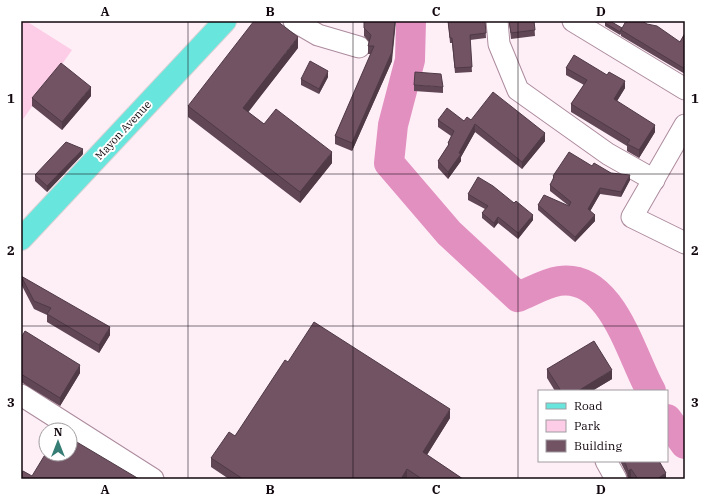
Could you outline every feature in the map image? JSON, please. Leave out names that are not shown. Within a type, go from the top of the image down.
[{"type":"main road","name":"Mayon Avenue","points":[[21,239],[224,21]]},
{"type":"street","points":[[294,21],[318,36],[359,47]]},
{"type":"street","points":[[496,21],[499,44],[518,90],[608,154],[654,180]]},
{"type":"street","points":[[573,21],[685,89]]},
{"type":"street","points":[[685,125],[632,217],[685,242]]},
{"type":"street","points":[[21,395],[153,479]]},
{"type":"street","points":[[607,462],[616,479]]},
{"type":"green space","points":[[21,21],[26,21],[72,50],[21,122]]},
{"type":"building","points":[[254,21],[277,21],[298,37],[243,108],[264,124],[276,109],[332,152],[300,192],[188,106]]},
{"type":"building","points":[[364,21],[395,21],[392,52],[352,143],[335,136],[374,46],[368,46],[371,35],[364,28]]},
{"type":"building","points":[[448,21],[485,21],[486,33],[470,35],[472,67],[455,68],[452,38],[450,38]]},
{"type":"building","points":[[509,21],[534,21],[535,30],[511,33]]},
{"type":"building","points":[[610,21],[622,28],[620,32],[605,23]]},
{"type":"building","points":[[626,21],[642,21],[647,24],[657,26],[680,42],[685,33],[685,69],[621,30]]},
{"type":"building","points":[[574,55],[607,75],[609,72],[625,81],[614,99],[655,125],[639,150],[627,144],[630,140],[571,104],[587,80],[566,68]]},
{"type":"building","points":[[310,61],[328,71],[319,89],[301,79]]},
{"type":"building","points":[[61,63],[91,87],[62,122],[32,98]]},
{"type":"building","points":[[415,72],[441,74],[443,87],[414,85]]},
{"type":"building","points":[[493,92],[545,133],[522,162],[475,124],[459,153],[461,154],[448,172],[438,161],[449,144],[448,143],[454,131],[438,120],[447,108],[464,121],[467,117],[471,120]]},
{"type":"building","points":[[66,142],[83,149],[47,186],[35,175]]},
{"type":"building","points":[[569,152],[592,166],[594,163],[611,173],[630,175],[621,192],[600,188],[588,209],[595,215],[575,237],[538,205],[544,195],[569,206],[571,202],[550,185],[554,177],[553,176]]},
{"type":"building","points":[[478,177],[493,186],[514,203],[516,201],[533,215],[518,233],[498,217],[494,223],[482,213],[488,206],[468,194]]},
{"type":"building","points":[[21,276],[110,327],[99,345],[47,314],[51,308],[34,301]]},
{"type":"building","points":[[314,322],[450,409],[423,452],[463,479],[422,479],[407,469],[401,479],[243,479],[211,458],[229,432],[235,436],[285,360],[288,362]]},
{"type":"building","points":[[25,331],[80,365],[60,398],[21,374],[21,338]]},
{"type":"building","points":[[594,341],[612,370],[580,390],[560,390],[547,369]]},
{"type":"building","points":[[78,443],[139,479],[21,479],[23,471],[32,476],[41,462],[78,462]]},
{"type":"building","points":[[624,462],[660,462],[666,473],[657,479],[638,479],[631,469],[628,471]]},
{"type":"waterway","points":[[411,21],[410,60],[393,125],[389,163],[449,233],[518,297],[559,281],[577,282],[593,290],[606,303],[617,320],[650,390]]},
{"type":"waterway","points":[[668,420],[685,444]]}]
